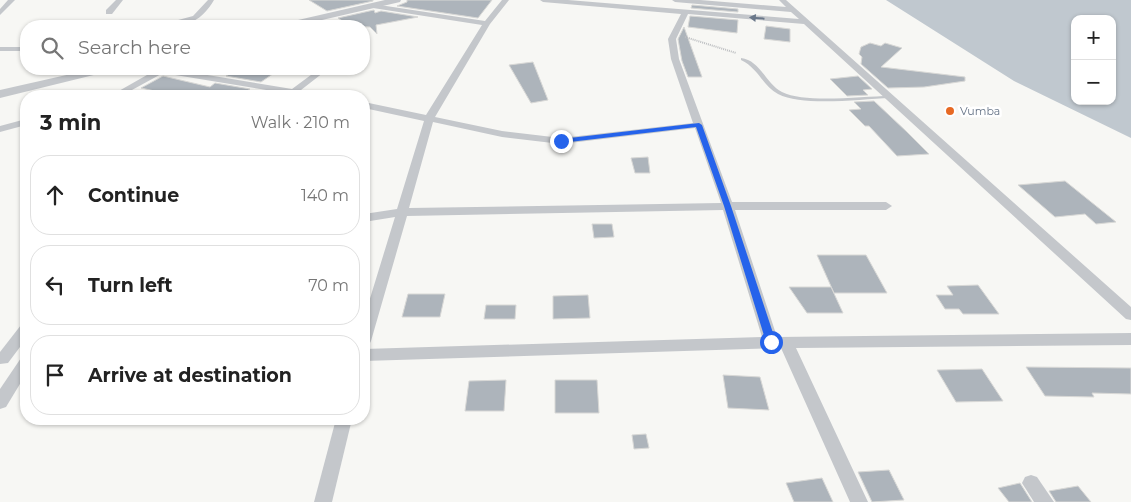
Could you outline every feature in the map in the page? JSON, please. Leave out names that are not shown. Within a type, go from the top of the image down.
[{"type":"street","points":[[0,13],[12,0]]},
{"type":"street","points":[[110,12],[120,0]]},
{"type":"street","points":[[194,20],[211,0]]},
{"type":"street","points":[[311,20],[397,0]]},
{"type":"street","points":[[370,321],[430,117],[487,24],[506,0]]},
{"type":"street","points":[[544,0],[626,4],[685,12],[805,22]]},
{"type":"street","points":[[675,0],[793,10]]},
{"type":"street","points":[[782,0],[1131,314]]},
{"type":"street","points":[[726,4],[727,15]]},
{"type":"street","points":[[373,6],[487,24]]},
{"type":"street","points":[[685,12],[672,39],[675,59],[778,342],[859,502]]},
{"type":"street","points":[[0,49],[20,49]]},
{"type":"street","points":[[0,94],[81,75]]},
{"type":"street","points":[[125,90],[149,75]]},
{"type":"street","points":[[194,75],[281,90]]},
{"type":"street","points":[[296,90],[316,75]]},
{"type":"street","points":[[370,106],[430,117],[502,134],[561,141],[699,125]]},
{"type":"street","points":[[0,129],[20,124]]},
{"type":"street","points":[[370,217],[403,212],[728,206],[886,206]]},
{"type":"street","points":[[1,359],[20,336]]},
{"type":"street","points":[[370,355],[778,342],[1131,339]]},
{"type":"street","points":[[1,359],[20,360]]},
{"type":"street","points":[[0,402],[20,370]]},
{"type":"street","points":[[324,502],[343,425]]},
{"type":"street","points":[[1031,483],[1045,502]]},
{"type":"lane","points":[[742,59],[755,66],[771,87],[780,94],[791,97],[808,99],[890,97]]},
{"type":"path","points":[[674,35],[740,54],[742,59]]},
{"type":"shaded area","points":[[886,0],[1131,0],[1131,138],[1014,81]]},
{"type":"building","points":[[309,0],[373,0],[373,1],[327,11]]},
{"type":"building","points":[[407,0],[492,0],[478,18],[397,6],[407,2]]},
{"type":"building","points":[[692,5],[738,9],[738,12],[691,8]]},
{"type":"building","points":[[374,10],[375,13],[381,11],[418,17],[376,25],[377,34],[370,27],[370,20],[341,20],[338,18]]},
{"type":"building","points":[[690,16],[738,20],[737,33],[688,27]]},
{"type":"building","points":[[766,26],[790,29],[790,42],[764,39]]},
{"type":"building","points":[[684,27],[702,77],[688,77],[682,61],[678,39]]},
{"type":"building","points":[[870,43],[881,46],[885,43],[902,48],[881,67],[965,77],[965,81],[924,87],[888,88],[861,64],[862,57],[859,54],[861,47]]},
{"type":"building","points":[[533,62],[548,100],[531,103],[509,65]]},
{"type":"building","points":[[228,75],[271,75],[261,82],[226,76]]},
{"type":"building","points":[[163,76],[210,87],[215,83],[250,89],[150,90],[141,88]]},
{"type":"building","points":[[858,76],[872,89],[863,90],[868,95],[847,96],[830,79]]},
{"type":"building","points":[[874,101],[929,154],[897,156],[869,126],[865,126],[849,110],[861,109],[854,102]]},
{"type":"building","points":[[648,157],[650,173],[635,173],[631,158]]},
{"type":"building","points":[[1065,181],[1116,222],[1096,224],[1085,214],[1055,217],[1018,185]]},
{"type":"building","points":[[592,224],[612,224],[614,237],[594,238]]},
{"type":"building","points":[[817,255],[866,255],[887,293],[834,293]]},
{"type":"building","points":[[978,285],[999,314],[963,314],[959,309],[945,309],[936,295],[953,295],[947,286]]},
{"type":"building","points":[[789,287],[831,287],[843,313],[807,313]]},
{"type":"building","points":[[408,294],[445,294],[440,317],[402,317]]},
{"type":"building","points":[[588,295],[590,318],[553,319],[553,296]]},
{"type":"building","points":[[486,305],[516,305],[515,319],[484,319]]},
{"type":"building","points":[[1026,367],[1131,368],[1131,394],[1092,393],[1094,397],[1045,396]]},
{"type":"building","points":[[982,369],[1003,401],[956,402],[937,370]]},
{"type":"building","points":[[723,375],[760,377],[769,410],[728,408]]},
{"type":"building","points":[[506,380],[504,411],[465,411],[469,381]]},
{"type":"building","points":[[555,380],[597,380],[599,413],[555,413]]},
{"type":"building","points":[[646,434],[649,448],[634,449],[632,435]]},
{"type":"building","points":[[889,470],[904,500],[872,502],[858,472]]},
{"type":"building","points":[[822,478],[833,502],[794,502],[786,483]]},
{"type":"building","points":[[1020,483],[1032,502],[1009,502],[998,488]]},
{"type":"building","points":[[1078,486],[1091,502],[1056,502],[1049,491]]},
{"type":"place","name":"Vumba","points":[[950,111]]},
{"type":"route","points":[[561,141],[699,125],[728,206],[771,342]]}]
